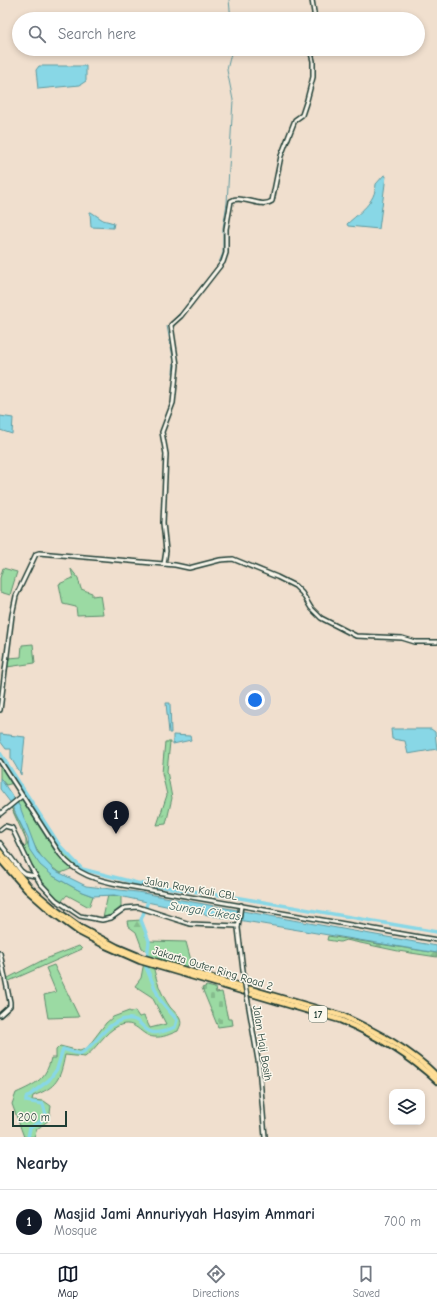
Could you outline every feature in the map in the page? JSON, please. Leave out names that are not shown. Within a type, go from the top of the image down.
[{"type":"highway","name":"Jakarta Outer Ring Road 2","points":[[0,852],[30,888],[56,910],[81,928],[141,959]]},
{"type":"highway","name":"Jakarta Outer Ring Road 2","points":[[0,859],[27,890],[79,932],[100,944],[141,959],[343,1016],[372,1029],[402,1047],[437,1076]]},
{"type":"highway","name":"Jakarta Outer Ring Road 2","points":[[186,972],[340,1020],[369,1032],[401,1053],[437,1081]]},
{"type":"street","points":[[312,0],[314,12]]},
{"type":"street","points":[[164,564],[166,547],[163,523],[166,454],[162,432],[173,403],[177,364],[171,326],[181,316],[223,262],[226,253],[226,229],[231,201],[237,199],[267,203],[272,201],[281,156],[295,120],[302,115],[307,100],[313,77],[312,56]]},
{"type":"street","points":[[0,710],[12,615],[16,596],[36,554],[176,565],[189,568],[210,562],[233,559],[295,586],[302,593],[311,608],[321,618],[356,636],[402,638],[415,642],[437,642]]},
{"type":"street","name":"Jalan Raya Kali CBL","points":[[0,761],[64,860],[84,875],[122,885],[241,907],[437,940]]},
{"type":"street","points":[[0,814],[10,804],[22,796]]},
{"type":"street","points":[[0,830],[5,826],[12,828],[35,876],[56,900],[83,917],[102,920],[111,918],[125,908],[138,908],[149,910],[190,924],[238,926]]},
{"type":"street","points":[[0,843],[25,874],[35,876]]},
{"type":"street","points":[[25,874],[30,871],[30,866]]},
{"type":"street","name":"Jalan Haji Bosih","points":[[241,907],[238,926],[244,979],[259,1066],[265,1137]]},
{"type":"street","points":[[0,953],[10,1006],[0,1015]]},
{"type":"green space","points":[[3,568],[17,572],[10,595],[0,592],[0,578]]},
{"type":"green space","points":[[71,569],[78,578],[81,589],[92,593],[92,596],[100,595],[103,614],[77,615],[76,607],[63,604],[59,584],[73,578]]},
{"type":"green space","points":[[33,644],[35,663],[7,667],[9,658],[21,657],[22,645]]},
{"type":"green space","points":[[165,742],[170,742],[167,771],[172,798],[166,824],[157,825],[167,795],[162,773]]},
{"type":"green space","points":[[0,761],[14,783],[6,785],[0,778]]},
{"type":"green space","points":[[26,795],[58,843],[78,866],[61,873],[44,860],[28,832],[17,801]]},
{"type":"green space","points":[[10,805],[22,827],[29,849],[53,876],[82,892],[93,896],[89,907],[67,895],[60,903],[35,876],[23,848],[26,846],[26,840]]},
{"type":"green space","points":[[108,895],[121,896],[121,907],[111,915],[103,918]]},
{"type":"green space","points":[[141,920],[149,941],[147,951],[142,948],[136,932],[128,926],[127,921]]},
{"type":"green space","points":[[328,936],[437,953],[437,957],[398,951],[346,940],[340,942],[327,940]]},
{"type":"green space","points":[[149,941],[186,942],[192,964],[183,969],[147,958]]},
{"type":"green space","points":[[79,946],[82,949],[7,982],[6,979],[43,960]]},
{"type":"green space","points":[[144,962],[153,965],[161,992],[170,1007],[180,1019],[181,1024],[178,1031],[163,1036],[154,1037],[145,1034],[134,1026],[124,1024],[113,1029],[85,1057],[65,1055],[59,1077],[56,1082],[41,1093],[33,1096],[32,1100],[44,1101],[51,1106],[49,1120],[37,1129],[34,1137],[24,1137],[12,1104],[16,1093],[35,1084],[43,1076],[51,1058],[56,1058],[56,1050],[60,1046],[80,1051],[87,1048],[106,1023],[113,1017],[129,1011],[135,1011],[139,1017],[144,1016],[150,1028],[166,1024],[152,997],[135,986],[141,978]]},
{"type":"green space","points":[[54,965],[79,1017],[48,1018],[44,995],[56,992],[46,968]]},
{"type":"green space","points":[[207,986],[215,988],[216,993],[222,992],[228,1019],[232,1019],[233,1025],[218,1027],[202,988]]},
{"type":"water","points":[[39,66],[86,66],[86,81],[80,85],[38,89],[36,70]]},
{"type":"water","points":[[384,175],[386,176],[379,229],[348,226],[347,224],[370,202],[375,191],[376,184]]},
{"type":"water","points":[[90,212],[103,220],[114,223],[113,228],[91,227]]},
{"type":"water","points":[[0,416],[13,418],[12,434],[0,430]]},
{"type":"water","points":[[166,703],[170,703],[171,733],[169,733]]},
{"type":"water","points":[[391,729],[431,729],[435,732],[437,749],[408,754],[405,741],[392,739]]},
{"type":"water","points":[[0,734],[25,737],[21,775],[11,758],[11,749],[6,749],[0,741]]},
{"type":"water","points":[[173,735],[190,736],[191,740],[173,744]]},
{"type":"water","name":"Sungai Cikeas","points":[[0,778],[20,807],[37,852],[54,870],[86,886],[137,892],[437,946],[437,953],[208,915],[114,895],[93,896],[82,892],[53,876],[40,865],[29,849],[28,839],[10,802],[0,789]]},
{"type":"waterway","points":[[229,0],[230,12]]},
{"type":"waterway","points":[[173,373],[174,362],[167,326],[181,312],[218,265],[223,253],[223,228],[227,203],[233,100],[227,70],[230,56]]},
{"type":"waterway","points":[[0,753],[60,846],[82,869],[137,883],[240,898],[437,932]]},
{"type":"waterway","points":[[147,958],[149,941],[141,920],[148,901]]},
{"type":"waterway","points":[[28,1137],[30,1128],[41,1121],[46,1115],[43,1104],[26,1101],[26,1098],[49,1080],[57,1069],[63,1049],[80,1054],[91,1046],[106,1029],[119,1021],[126,1019],[138,1021],[149,1031],[155,1032],[175,1027],[177,1020],[160,1000],[146,967]]},
{"type":"place","name":"Masjid Jami Annuriyyah Hasyim Ammari","points":[[116,834]]}]
